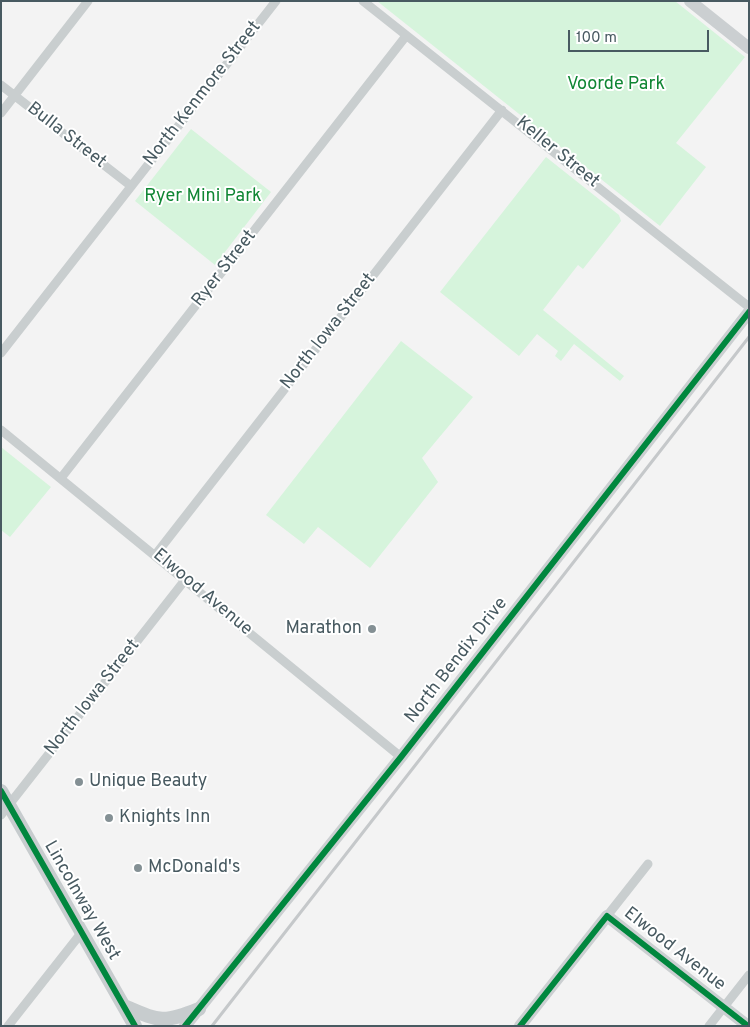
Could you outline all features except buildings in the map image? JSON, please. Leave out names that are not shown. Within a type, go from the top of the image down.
[{"type":"main road","name":"Lincolnway West","points":[[1,791],[5,810],[82,932],[135,1026]]},
{"type":"main road","points":[[124,1006],[161,1020],[172,1020],[199,1009]]},
{"type":"street","points":[[1,113],[88,1]]},
{"type":"street","name":"North Kenmore Street","points":[[1,352],[276,1]]},
{"type":"street","name":"Keller Street","points":[[363,1],[749,307]]},
{"type":"street","points":[[690,1],[749,48]]},
{"type":"street","name":"Ryer Street","points":[[61,478],[406,36]]},
{"type":"street","name":"Bulla Street","points":[[1,85],[131,186]]},
{"type":"street","name":"North Iowa Street","points":[[156,554],[502,110]]},
{"type":"street","name":"North Bendix Drive","points":[[185,1026],[401,757],[749,312]]},
{"type":"street","name":"Elwood Avenue","points":[[1,430],[156,554],[185,580],[401,757]]},
{"type":"street","name":"North Iowa Street","points":[[5,810],[185,580]]},
{"type":"street","points":[[520,1026],[648,864]]},
{"type":"street","name":"Elwood Avenue","points":[[607,916],[748,1026]]},
{"type":"street","points":[[8,1026],[82,932]]},
{"type":"street","points":[[709,1026],[749,976]]},
{"type":"green space","name":"Voorde Park","points":[[377,1],[675,1],[745,57],[676,143],[706,167],[660,226]]},
{"type":"green space","name":"Ryer Mini Park","points":[[191,129],[271,192],[215,265],[135,201]]},
{"type":"green space","points":[[546,157],[619,215],[621,221],[583,269],[578,265],[543,310],[624,376],[620,381],[574,344],[561,361],[555,356],[558,351],[537,334],[519,356],[440,292]]},
{"type":"green space","points":[[401,341],[473,397],[422,458],[438,482],[370,568],[318,527],[304,544],[266,515]]},
{"type":"green space","points":[[1,447],[51,487],[10,537],[1,530]]},
{"type":"railway","points":[[212,1026],[749,337]]},
{"type":"cycle path","points":[[185,1026],[401,757],[749,312]]},
{"type":"cycle path","points":[[1,791],[135,1026]]},
{"type":"cycle path","points":[[520,1026],[607,916],[748,1026]]},
{"type":"place","name":"Marathon","points":[[372,629]]},
{"type":"place","name":"Unique Beauty","points":[[79,782]]},
{"type":"place","name":"Knights Inn","points":[[109,818]]},
{"type":"place","name":"McDonald's","points":[[138,868]]}]
